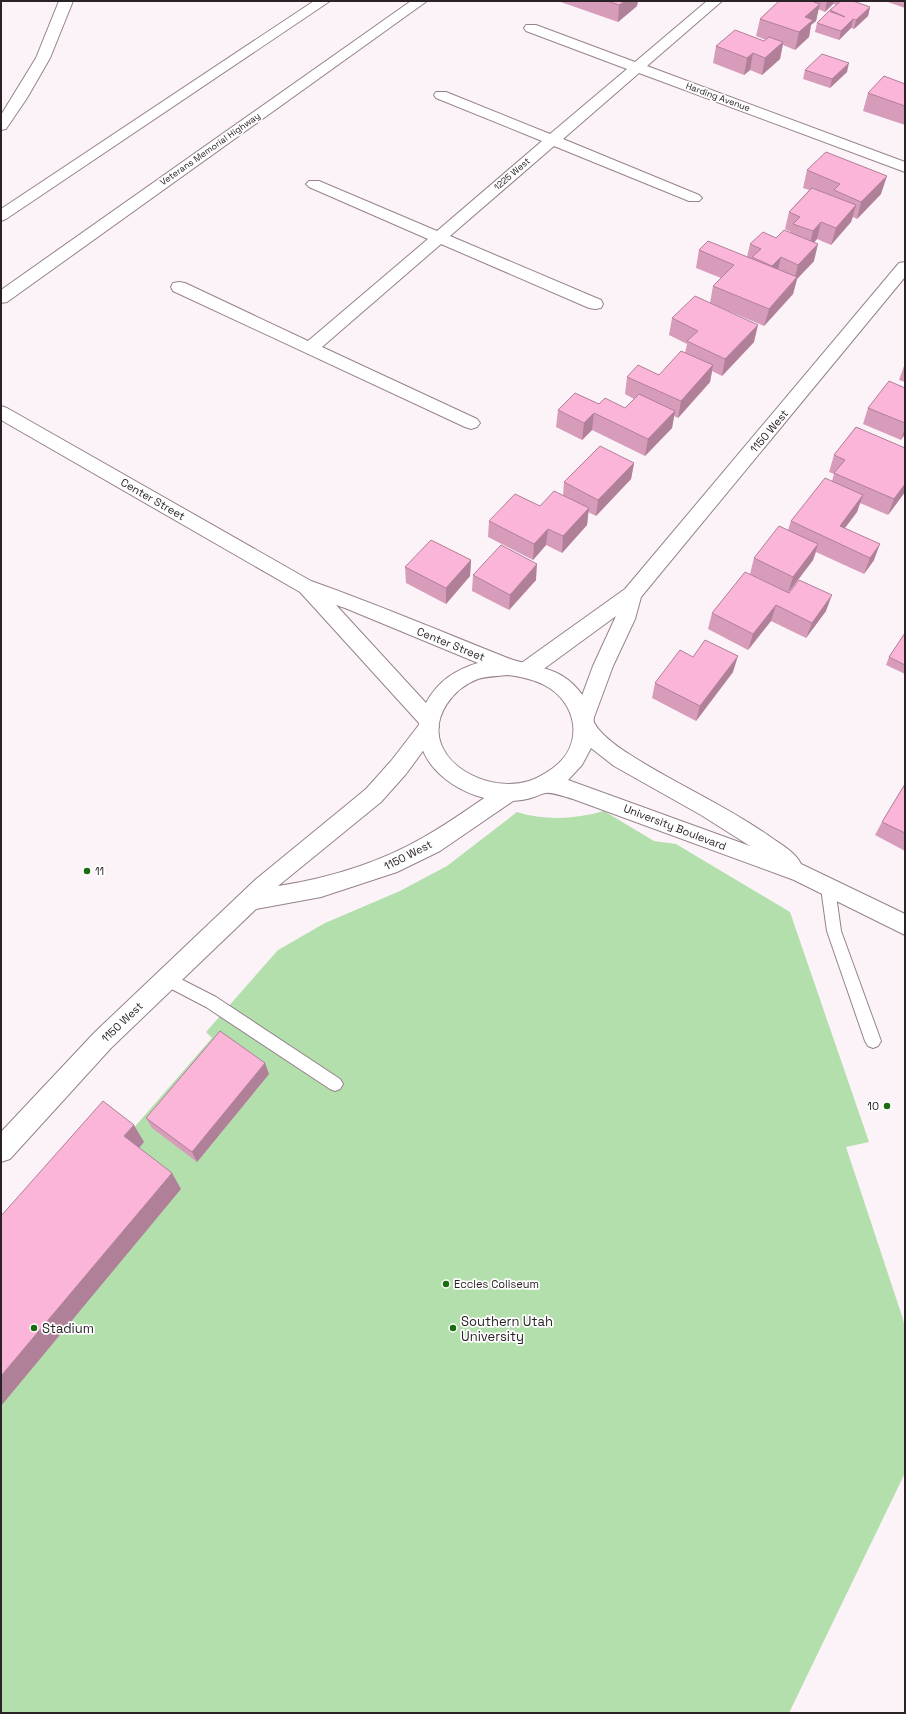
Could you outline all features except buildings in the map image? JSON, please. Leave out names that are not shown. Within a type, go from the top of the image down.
[{"type":"main road","points":[[1,126],[20,98],[43,58],[66,1]]},
{"type":"main road","points":[[1,216],[323,1]]},
{"type":"main road","name":"Veterans Memorial Highway","points":[[1,298],[420,1]]},
{"type":"main road","name":"1225 West","points":[[310,348],[714,1]]},
{"type":"main road","name":"Harding Avenue","points":[[531,28],[905,167]]},
{"type":"main road","points":[[441,95],[694,198]]},
{"type":"main road","points":[[314,184],[595,304]]},
{"type":"main road","name":"1150 West","points":[[518,668],[632,594],[905,267]]},
{"type":"main road","points":[[180,287],[471,423]]},
{"type":"main road","name":"Center Street","points":[[1,412],[304,586],[352,603],[518,668]]},
{"type":"main road","name":"Center Street","points":[[304,586],[336,617],[429,723]]},
{"type":"main road","name":"1150 West","points":[[584,724],[603,666],[625,619],[632,594]]},
{"type":"main road","points":[[490,668],[518,668],[547,677],[564,688],[576,703],[584,724],[583,745],[576,761],[564,774],[547,784],[528,790],[508,793],[489,790],[470,784],[455,776],[442,763],[434,750],[430,740],[429,723],[434,705],[444,692],[456,681],[472,673],[490,668]]},
{"type":"main road","name":"1150 West","points":[[1,1150],[103,1040],[282,868],[335,827],[387,782],[403,765],[429,723]]},
{"type":"main road","name":"University Boulevard","points":[[584,724],[604,747],[620,760],[739,826],[772,848],[801,873]]},
{"type":"main road","name":"University Boulevard","points":[[547,784],[573,790],[602,800],[745,854],[801,873],[828,888],[905,925]]},
{"type":"main road","name":"1150 West","points":[[250,900],[306,892],[355,878],[382,868],[431,844],[508,793]]},
{"type":"lane","points":[[828,888],[834,931],[873,1041]]},
{"type":"lane","points":[[167,979],[211,1002],[335,1084]]},
{"type":"green space","name":"Eccles Coliseum","points":[[604,811],[654,841],[676,844],[790,912],[869,1142],[846,1147],[903,1319],[905,1330],[905,1473],[789,1713],[1,1713],[1,1249],[131,1131],[212,1038],[206,1032],[278,950],[325,923],[400,891],[447,866],[517,812],[539,817],[561,818],[583,816]]},
{"type":"place","name":"11","points":[[87,871]]},
{"type":"place","name":"10","points":[[887,1106]]},
{"type":"place","name":"Eccles Coliseum","points":[[446,1284]]},
{"type":"place","name":"Stadium","points":[[34,1328]]},
{"type":"place","name":"Southern Utah University","points":[[453,1328]]}]
